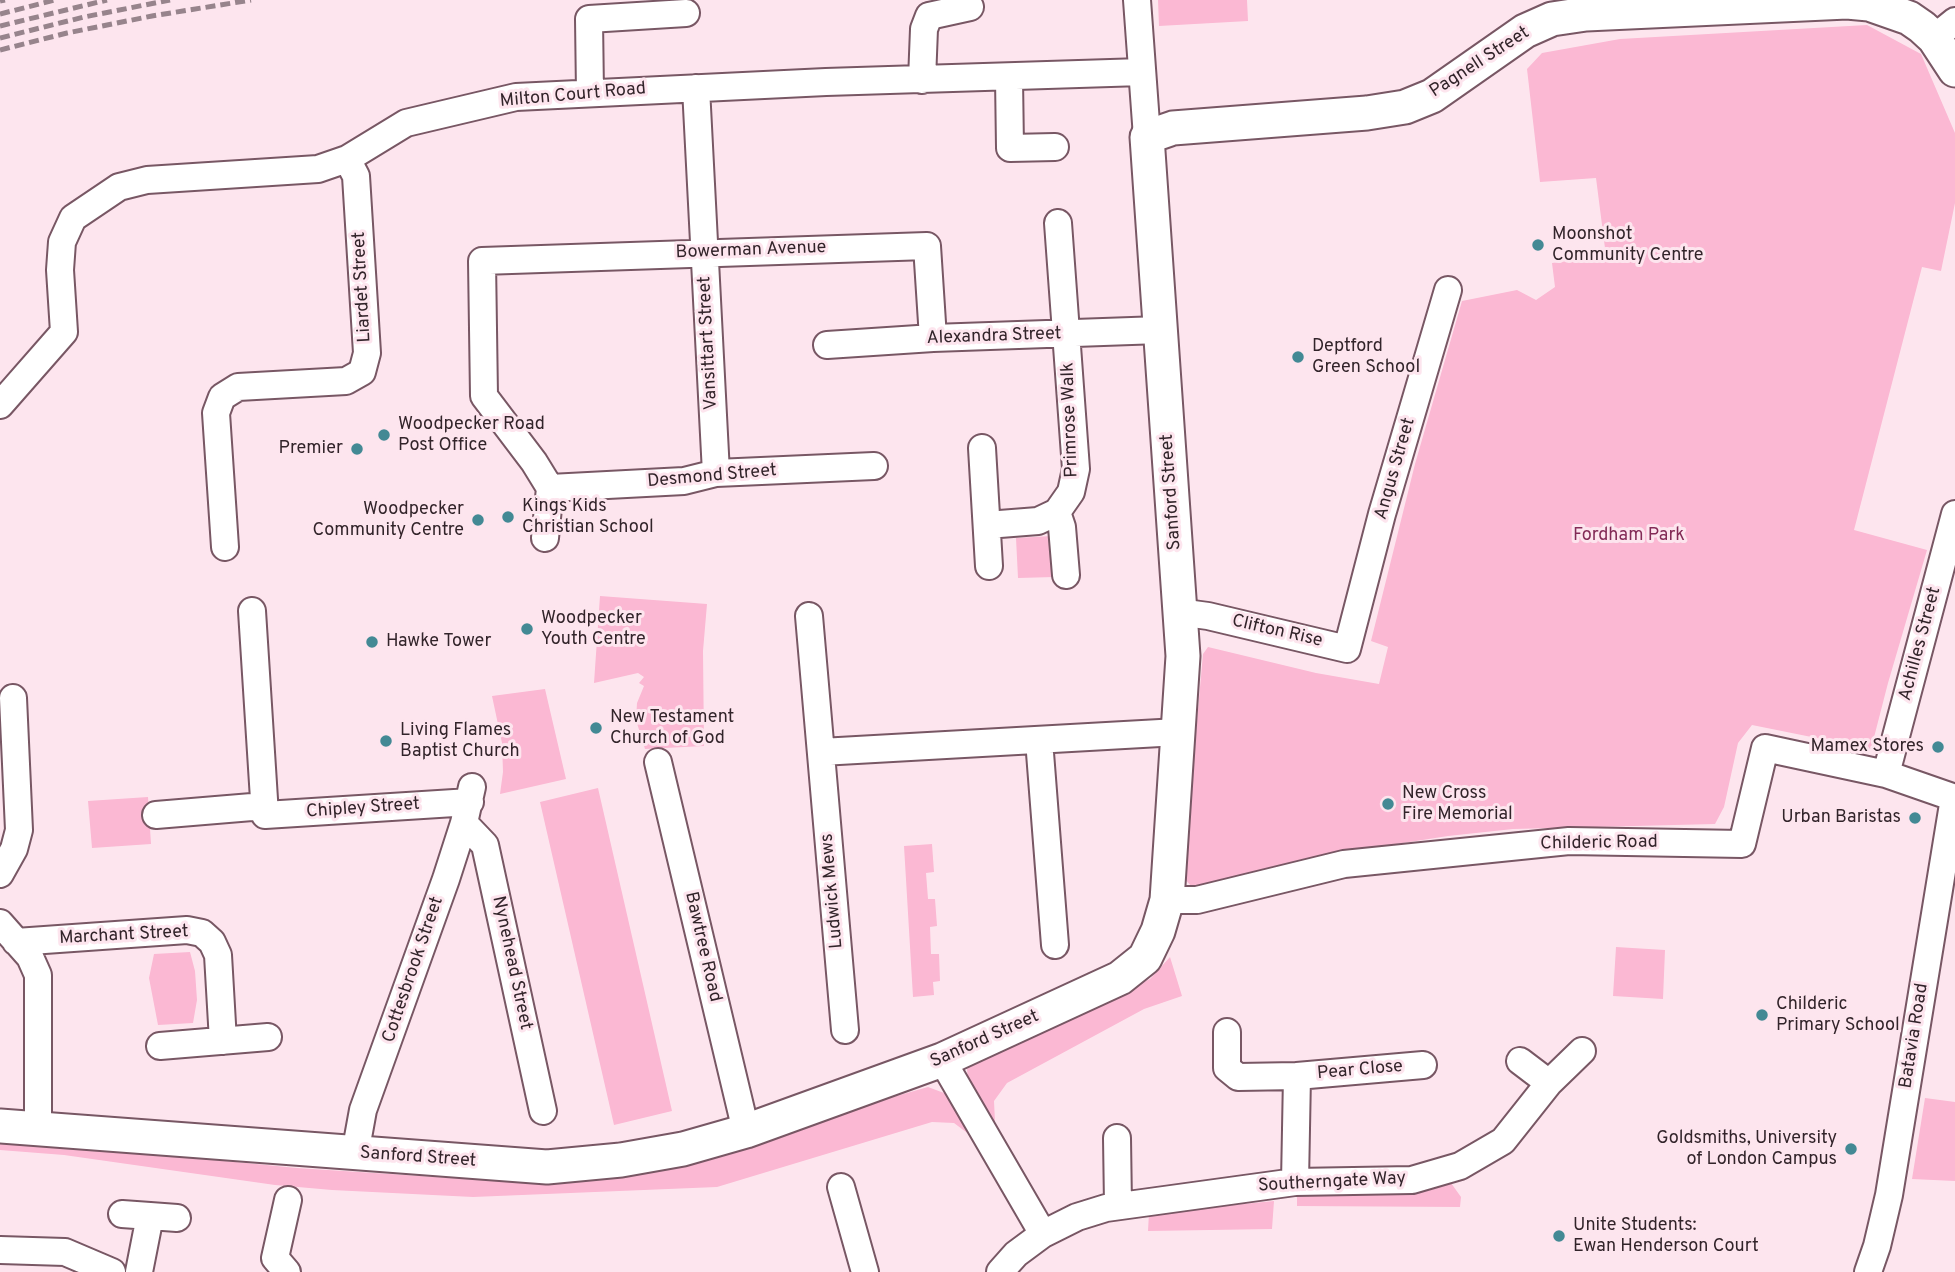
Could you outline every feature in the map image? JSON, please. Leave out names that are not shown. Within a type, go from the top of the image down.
[{"type":"main road","name":"Pagnell Street","points":[[1147,137],[1173,128],[1345,115],[1405,107],[1432,96],[1525,31],[1552,19],[1586,14],[1847,2],[1884,8],[1945,29],[1955,70]]},
{"type":"main road","name":"Sanford Street","points":[[0,1126],[547,1167],[621,1160],[683,1149],[746,1131],[942,1060],[1120,978],[1145,958],[1167,900],[1183,656],[1194,616],[1160,330],[1147,137]]},
{"type":"street","points":[[1137,0],[1147,137]]},
{"type":"street","points":[[922,80],[924,29],[929,16],[970,8]]},
{"type":"street","points":[[590,93],[589,19],[686,13]]},
{"type":"street","name":"Milton Court Road","points":[[0,405],[64,332],[62,242],[73,219],[119,187],[147,180],[318,169],[347,159],[406,123],[516,97],[1142,72]]},
{"type":"street","points":[[1009,78],[1010,148],[1055,147]]},
{"type":"street","name":"Vansittart Street","points":[[696,88],[716,473]]},
{"type":"street","name":"Liardet Street","points":[[225,547],[216,413],[222,397],[238,387],[346,381],[362,372],[367,354],[356,176],[347,159]]},
{"type":"street","name":"Primrose Walk","points":[[1057,512],[1072,492],[1076,469],[1058,223]]},
{"type":"street","name":"Bowerman Avenue","points":[[550,488],[534,462],[484,396],[482,261],[927,246],[933,338]]},
{"type":"street","name":"Angus Street","points":[[1347,649],[1382,514],[1448,290]]},
{"type":"street","name":"Alexandra Street","points":[[827,345],[933,338],[1160,330]]},
{"type":"street","points":[[982,448],[989,566]]},
{"type":"street","name":"Desmond Street","points":[[550,488],[684,481],[716,473],[874,466]]},
{"type":"street","points":[[545,538],[550,488]]},
{"type":"street","points":[[987,525],[1038,521],[1057,512],[1062,527],[1066,576]]},
{"type":"street","name":"Achilles Street","points":[[1886,774],[1955,514]]},
{"type":"street","points":[[252,611],[264,806]]},
{"type":"street","name":"Ludwick Mews","points":[[809,616],[845,1030]]},
{"type":"street","name":"Clifton Rise","points":[[1194,616],[1347,649]]},
{"type":"street","points":[[0,874],[14,849],[19,830],[13,698]]},
{"type":"street","points":[[821,752],[1178,732]]},
{"type":"street","points":[[1039,740],[1055,945]]},
{"type":"street","name":"Childeric Road","points":[[1167,900],[1197,900],[1344,864],[1569,841],[1742,844],[1765,748],[1886,774],[1954,798]]},
{"type":"street","name":"Bawtree Road","points":[[658,762],[746,1131]]},
{"type":"street","name":"Batavia Road","points":[[1868,1272],[1889,1195],[1954,798]]},
{"type":"street","name":"Chipley Street","points":[[156,815],[264,806],[265,815],[469,804]]},
{"type":"street","name":"Nynehead Street","points":[[469,804],[485,845],[543,1111]]},
{"type":"street","name":"Cottesbrook Street","points":[[355,1154],[363,1110],[469,804]]},
{"type":"street","name":"Marchant Street","points":[[8,932],[187,930],[202,933],[212,942],[218,955],[223,1041]]},
{"type":"street","points":[[8,932],[30,957],[38,975],[37,1130]]},
{"type":"street","name":"Pear Close","points":[[1227,1032],[1227,1068],[1238,1077],[1297,1076],[1423,1065]]},
{"type":"street","points":[[160,1046],[268,1037]]},
{"type":"street","name":"Southerngate Way","points":[[1000,1272],[1016,1254],[1044,1234],[1077,1217],[1118,1205],[1295,1182],[1412,1180],[1460,1166],[1503,1140],[1549,1083],[1582,1051]]},
{"type":"street","points":[[942,1060],[1044,1234]]},
{"type":"street","points":[[1520,1061],[1549,1083]]},
{"type":"street","name":"Pear Close","points":[[1295,1182],[1297,1076]]},
{"type":"street","points":[[1117,1138],[1118,1205]]},
{"type":"street","points":[[841,1188],[865,1272]]},
{"type":"street","points":[[287,1272],[275,1258],[288,1200]]},
{"type":"street","points":[[122,1214],[177,1218]]},
{"type":"street","points":[[139,1272],[150,1216]]},
{"type":"street","points":[[5,1257],[65,1252],[112,1272]]},
{"type":"green space","points":[[1158,0],[1247,0],[1248,21],[1159,26]]},
{"type":"green space","name":"Fordham Park","points":[[1867,25],[1921,54],[1955,133],[1955,203],[1941,271],[1922,267],[1854,530],[1927,550],[1871,749],[1752,725],[1738,743],[1724,807],[1715,824],[1513,829],[1448,836],[1307,858],[1192,887],[1183,877],[1203,654],[1208,647],[1316,673],[1379,684],[1388,647],[1371,641],[1415,464],[1462,301],[1517,290],[1536,300],[1555,287],[1552,263],[1606,256],[1596,178],[1540,182],[1527,69],[1542,53],[1620,39]]},
{"type":"green space","points":[[1052,536],[1054,577],[1018,578],[1016,538]]},
{"type":"green space","points":[[600,596],[707,604],[703,651],[704,746],[645,749],[636,720],[637,703],[644,686],[639,683],[644,677],[638,673],[594,683]]},
{"type":"green space","points":[[545,689],[566,779],[500,794],[503,772],[502,743],[492,696]]},
{"type":"green space","points":[[598,788],[672,1111],[614,1125],[540,802]]},
{"type":"green space","points":[[148,797],[151,844],[92,848],[88,801]]},
{"type":"green space","points":[[932,844],[934,872],[926,873],[928,899],[935,899],[937,926],[930,927],[931,954],[939,954],[940,981],[933,982],[934,995],[913,997],[904,846]]},
{"type":"green space","points":[[1616,947],[1665,950],[1663,999],[1613,996]]},
{"type":"green space","points":[[190,952],[195,971],[197,1000],[193,1023],[158,1025],[149,978],[154,954]]},
{"type":"green space","points":[[1170,957],[1182,996],[1144,1009],[1007,1083],[994,1101],[995,1122],[968,1080],[967,1069],[974,1059],[1150,979]]},
{"type":"green space","points":[[928,1087],[952,1096],[970,1135],[954,1123],[932,1122],[717,1187],[473,1197],[332,1190],[275,1185],[64,1155],[0,1150],[0,1139],[297,1168],[498,1181],[613,1177]]},
{"type":"green space","points":[[1925,1098],[1955,1102],[1955,1181],[1912,1179]]},
{"type":"green space","points":[[1451,1183],[1461,1197],[1460,1207],[1297,1206],[1297,1194],[1411,1193]]},
{"type":"green space","points":[[1274,1201],[1272,1229],[1148,1231],[1149,1213]]},
{"type":"railway","points":[[0,1],[5,0]]},
{"type":"railway","points":[[0,14],[55,0]]},
{"type":"railway","points":[[0,26],[107,0]]},
{"type":"railway","points":[[0,38],[84,17],[170,0]]},
{"type":"railway","points":[[0,50],[152,16],[251,0]]},
{"type":"place","name":"Moonshot Community Centre","points":[[1538,245]]},
{"type":"place","name":"Deptford Green School","points":[[1298,357]]},
{"type":"place","name":"Woodpecker Road Post Office","points":[[384,435]]},
{"type":"place","name":"Premier","points":[[357,449]]},
{"type":"place","name":"Kings Kids Christian School","points":[[508,517]]},
{"type":"place","name":"Woodpecker Community Centre","points":[[478,520]]},
{"type":"place","name":"Woodpecker Youth Centre","points":[[527,629]]},
{"type":"place","name":"Hawke Tower","points":[[372,642]]},
{"type":"place","name":"New Testament Church of God","points":[[596,728]]},
{"type":"place","name":"Living Flames Baptist Church","points":[[386,741]]},
{"type":"place","name":"Mamex Stores","points":[[1938,747]]},
{"type":"place","name":"New Cross Fire Memorial","points":[[1388,804]]},
{"type":"place","name":"Urban Baristas","points":[[1915,818]]},
{"type":"place","name":"Childeric Primary School","points":[[1762,1015]]},
{"type":"place","name":"Goldsmiths, University of London Campus","points":[[1851,1149]]},
{"type":"place","name":"Unite Students: Ewan Henderson Court","points":[[1559,1236]]}]
